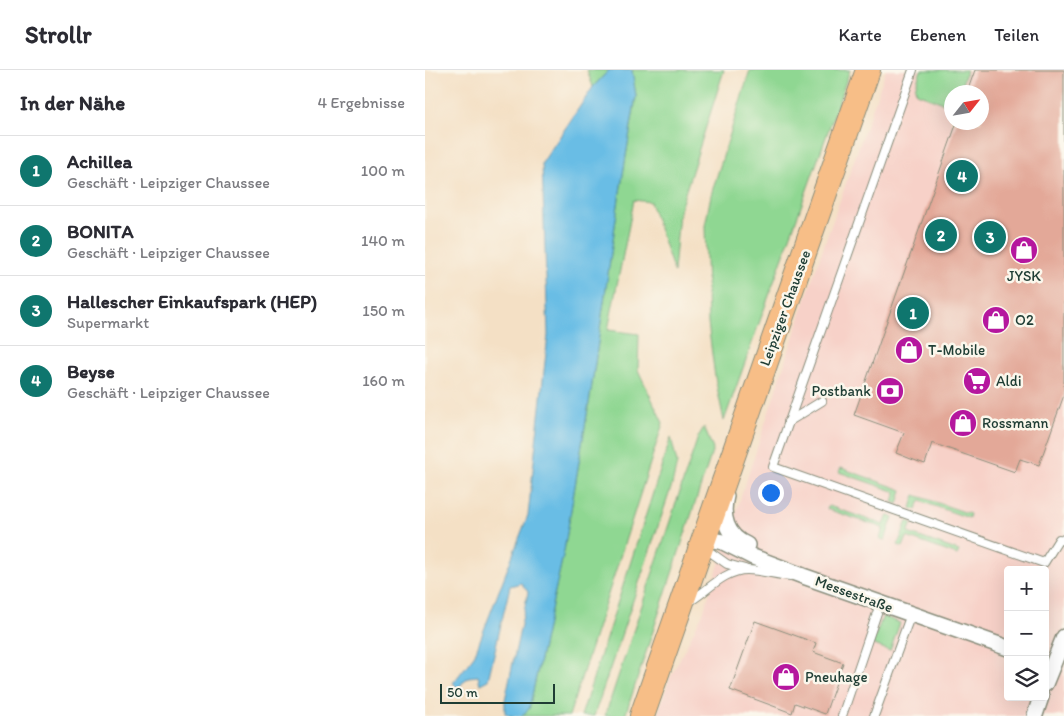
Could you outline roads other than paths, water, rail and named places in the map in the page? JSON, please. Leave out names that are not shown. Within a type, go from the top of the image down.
[{"type":"main road","name":"Leipziger Chaussee","points":[[642,716],[868,70]]},
{"type":"street","points":[[732,456],[724,504],[728,529],[742,543],[781,561],[803,576]]},
{"type":"street","name":"Messestraße","points":[[702,545],[713,540],[723,542],[753,557],[803,576],[1004,647]]},
{"type":"street","points":[[1049,676],[1064,637]]},
{"type":"street","points":[[1035,716],[1040,701]]},
{"type":"lane","points":[[913,70],[773,468],[1044,563],[1059,539],[1064,541]]},
{"type":"lane","points":[[788,422],[822,401]]},
{"type":"lane","points":[[702,545],[727,564],[747,570],[777,575],[803,576]]},
{"type":"lane","points":[[680,606],[701,596],[716,581],[747,570]]},
{"type":"lane","points":[[842,716],[879,604]]},
{"type":"lane","points":[[874,716],[911,614]]},
{"type":"water","points":[[609,70],[632,70],[636,96],[591,391],[564,551],[529,709],[521,716],[510,716],[505,713],[505,700],[528,592],[521,583],[510,586],[488,680],[480,684],[478,676],[468,677],[458,688],[453,683],[474,656],[528,515],[548,335],[542,163],[593,87]]},
{"type":"place","name":"Beyse","points":[[962,176]]},
{"type":"place","name":"BONITA","points":[[941,235]]},
{"type":"place","name":"Hallescher Einkaufspark (HEP)","points":[[990,237]]},
{"type":"place","name":"JYSK","points":[[1024,250]]},
{"type":"place","name":"Achillea","points":[[913,313]]},
{"type":"place","name":"O2","points":[[996,320]]},
{"type":"place","name":"T-Mobile","points":[[909,350]]},
{"type":"place","name":"Aldi","points":[[977,381]]},
{"type":"place","name":"Postbank","points":[[890,391]]},
{"type":"place","name":"Rossmann","points":[[963,423]]},
{"type":"place","name":"Pneuhage","points":[[786,677]]}]
